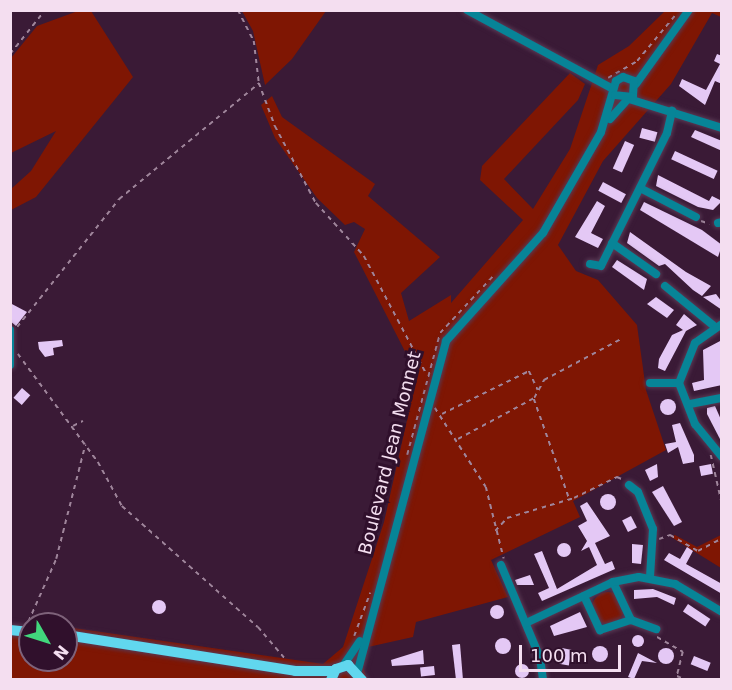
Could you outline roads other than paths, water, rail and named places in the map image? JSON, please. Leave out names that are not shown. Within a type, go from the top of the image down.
[{"type":"main road","points":[[78,637],[295,671],[336,672],[362,677]]},
{"type":"main road","points":[[295,671],[317,680]]},
{"type":"street","points":[[467,10],[533,51],[594,76],[628,99],[722,128]]},
{"type":"street","points":[[636,86],[651,58],[689,10]]},
{"type":"street","points":[[651,58],[622,78],[636,86],[659,107]]},
{"type":"street","name":"Boulevard Jean Monnet","points":[[601,132],[609,85],[622,78]]},
{"type":"street","name":"Boulevard Jean Monnet","points":[[362,677],[366,630],[397,534],[424,401],[446,341],[543,232],[601,132],[636,86]]},
{"type":"street","points":[[590,264],[601,266],[640,188],[672,111]]},
{"type":"street","points":[[640,188],[696,217]]},
{"type":"street","points":[[612,243],[657,274]]},
{"type":"street","points":[[665,286],[718,325],[695,343],[679,383],[690,404],[695,424],[718,454]]},
{"type":"street","points":[[10,365],[14,350],[11,331]]},
{"type":"street","points":[[650,383],[679,383]]},
{"type":"street","points":[[690,404],[722,398]]},
{"type":"street","points":[[629,485],[647,508],[653,541],[650,577]]},
{"type":"street","points":[[501,565],[526,623],[543,680]]},
{"type":"street","points":[[526,623],[613,582],[650,577],[696,594],[722,612]]},
{"type":"street","points":[[613,582],[631,620]]},
{"type":"street","points":[[584,596],[600,630],[631,620],[656,629]]},
{"type":"street","name":"Boulevard Jean Monnet","points":[[336,672],[366,630]]}]
